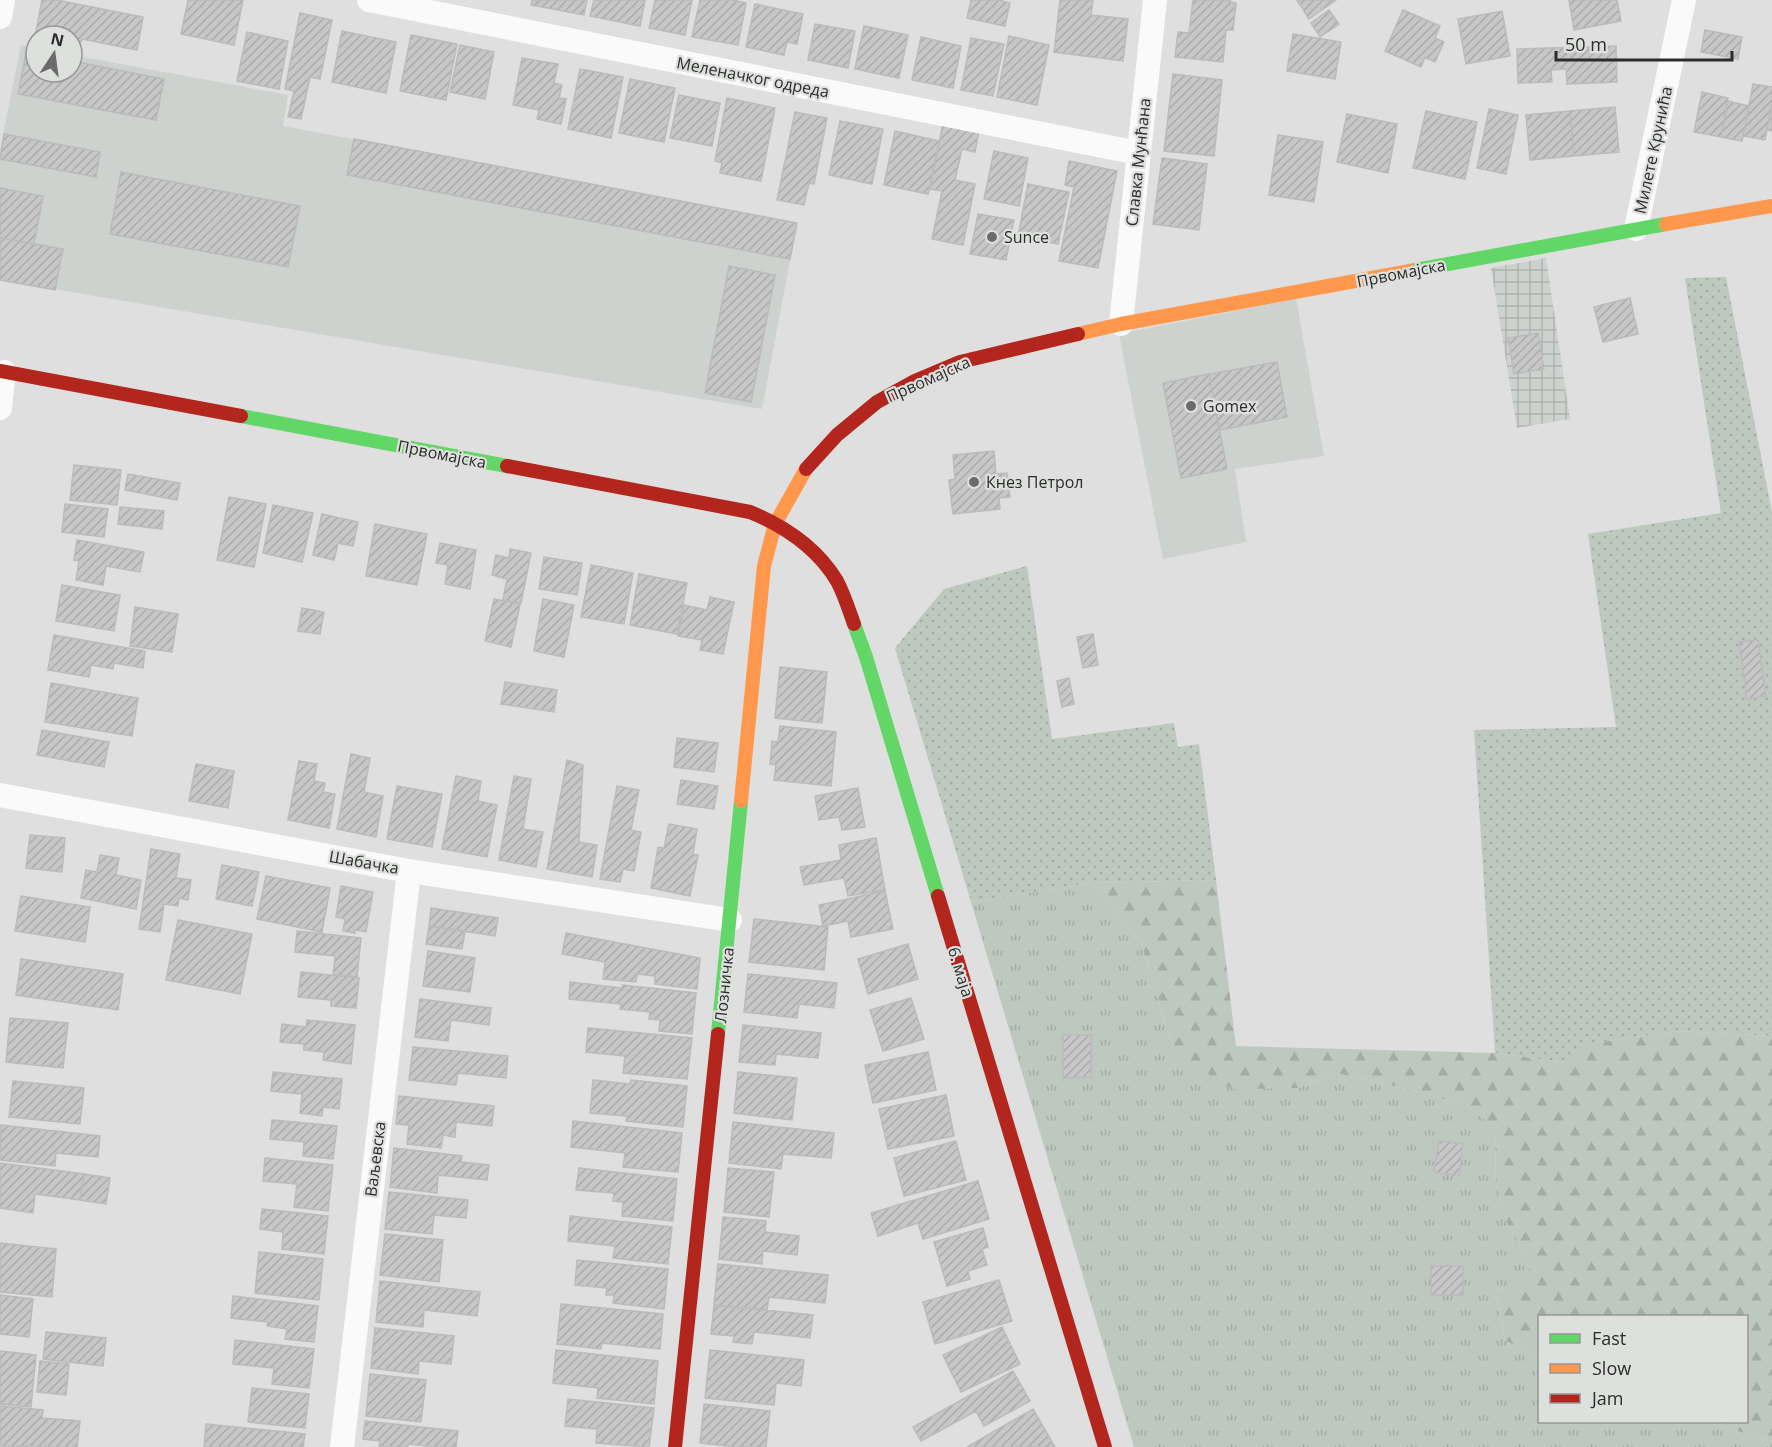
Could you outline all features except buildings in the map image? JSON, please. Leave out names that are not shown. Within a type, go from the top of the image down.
[{"type":"street","points":[[0,17],[3,0]]},
{"type":"street","name":"Меленачког одреда","points":[[369,0],[1138,153]]},
{"type":"street","name":"Славка Мунћана","points":[[1121,324],[1155,0]]},
{"type":"street","name":"Милете Крунића","points":[[1636,229],[1684,0]]},
{"type":"street","name":"Првомајска","points":[[2,371],[750,512],[764,516],[775,524],[807,468],[837,435],[877,402],[915,381],[960,362],[1121,324],[1772,206]]},
{"type":"street","points":[[0,408],[2,371]]},
{"type":"street","name":"Лозничка","points":[[675,1447],[764,566],[775,524]]},
{"type":"street","name":"6. маја","points":[[775,524],[796,537],[828,567],[838,584],[866,657],[1105,1447]]},
{"type":"street","name":"Шабачка","points":[[0,795],[409,871],[730,920]]},
{"type":"street","name":"Ваљевска","points":[[342,1447],[409,871]]},
{"type":"shaded area","points":[[21,45],[24,46],[24,84],[84,84],[84,57],[288,95],[283,126],[797,223],[762,409],[0,280],[0,150]]},
{"type":"shaded area","points":[[1546,258],[1570,419],[1517,428],[1491,268]]},
{"type":"shaded area","points":[[1296,299],[1324,456],[1235,469],[1246,542],[1163,559],[1119,334]]},
{"type":"green space","points":[[1726,277],[1772,512],[1772,1036],[1677,1031],[1580,1045],[1568,1063],[1495,1053],[1474,730],[1616,727],[1588,534],[1721,513],[1685,278]]},
{"type":"green space","points":[[1027,566],[1052,739],[1174,723],[1178,747],[1199,744],[1216,880],[1092,883],[971,902],[895,648],[944,589]]},
{"type":"green space","points":[[1216,880],[1236,1046],[1495,1053],[1567,1063],[1579,1045],[1677,1031],[1772,1036],[1772,1442],[1728,1428],[1721,1423],[1748,1423],[1748,1315],[1538,1315],[1538,1358],[1505,1340],[1496,1289],[1529,1286],[1529,1259],[1508,1225],[1496,1185],[1495,1128],[1468,1106],[1412,1090],[1336,1073],[1299,1088],[1232,1089],[1173,1050],[1141,942],[1092,883]]},
{"type":"green space","points":[[1092,883],[1141,942],[1173,1050],[1299,1088],[1336,1073],[1412,1090],[1468,1106],[1495,1128],[1496,1185],[1508,1225],[1529,1259],[1529,1287],[1496,1289],[1505,1340],[1538,1358],[1538,1423],[1721,1423],[1728,1428],[1772,1442],[1772,1447],[1134,1447],[971,902]]},
{"type":"traffic: fast","points":[[1410,271],[1666,224]]},
{"type":"traffic: fast","points":[[241,416],[507,466]]},
{"type":"traffic: fast","points":[[854,624],[938,896]]},
{"type":"traffic: fast","points":[[718,1034],[741,801]]},
{"type":"traffic: slow","points":[[1666,224],[1772,206]]},
{"type":"traffic: slow","points":[[1078,334],[1121,324],[1410,271]]},
{"type":"traffic: slow","points":[[741,801],[764,566],[775,524],[806,469]]},
{"type":"traffic: jam","points":[[806,469],[837,435],[877,402],[915,381],[960,362],[1078,334]]},
{"type":"traffic: jam","points":[[0,371],[241,416]]},
{"type":"traffic: jam","points":[[507,466],[750,512],[787,531],[820,558],[837,581],[854,624]]},
{"type":"traffic: jam","points":[[938,896],[1105,1447]]},
{"type":"traffic: jam","points":[[675,1447],[718,1034]]},
{"type":"place","name":"Sunce","points":[[992,237]]},
{"type":"place","name":"Gomex","points":[[1191,406]]},
{"type":"place","name":"Кнез Петрол","points":[[974,482]]}]
